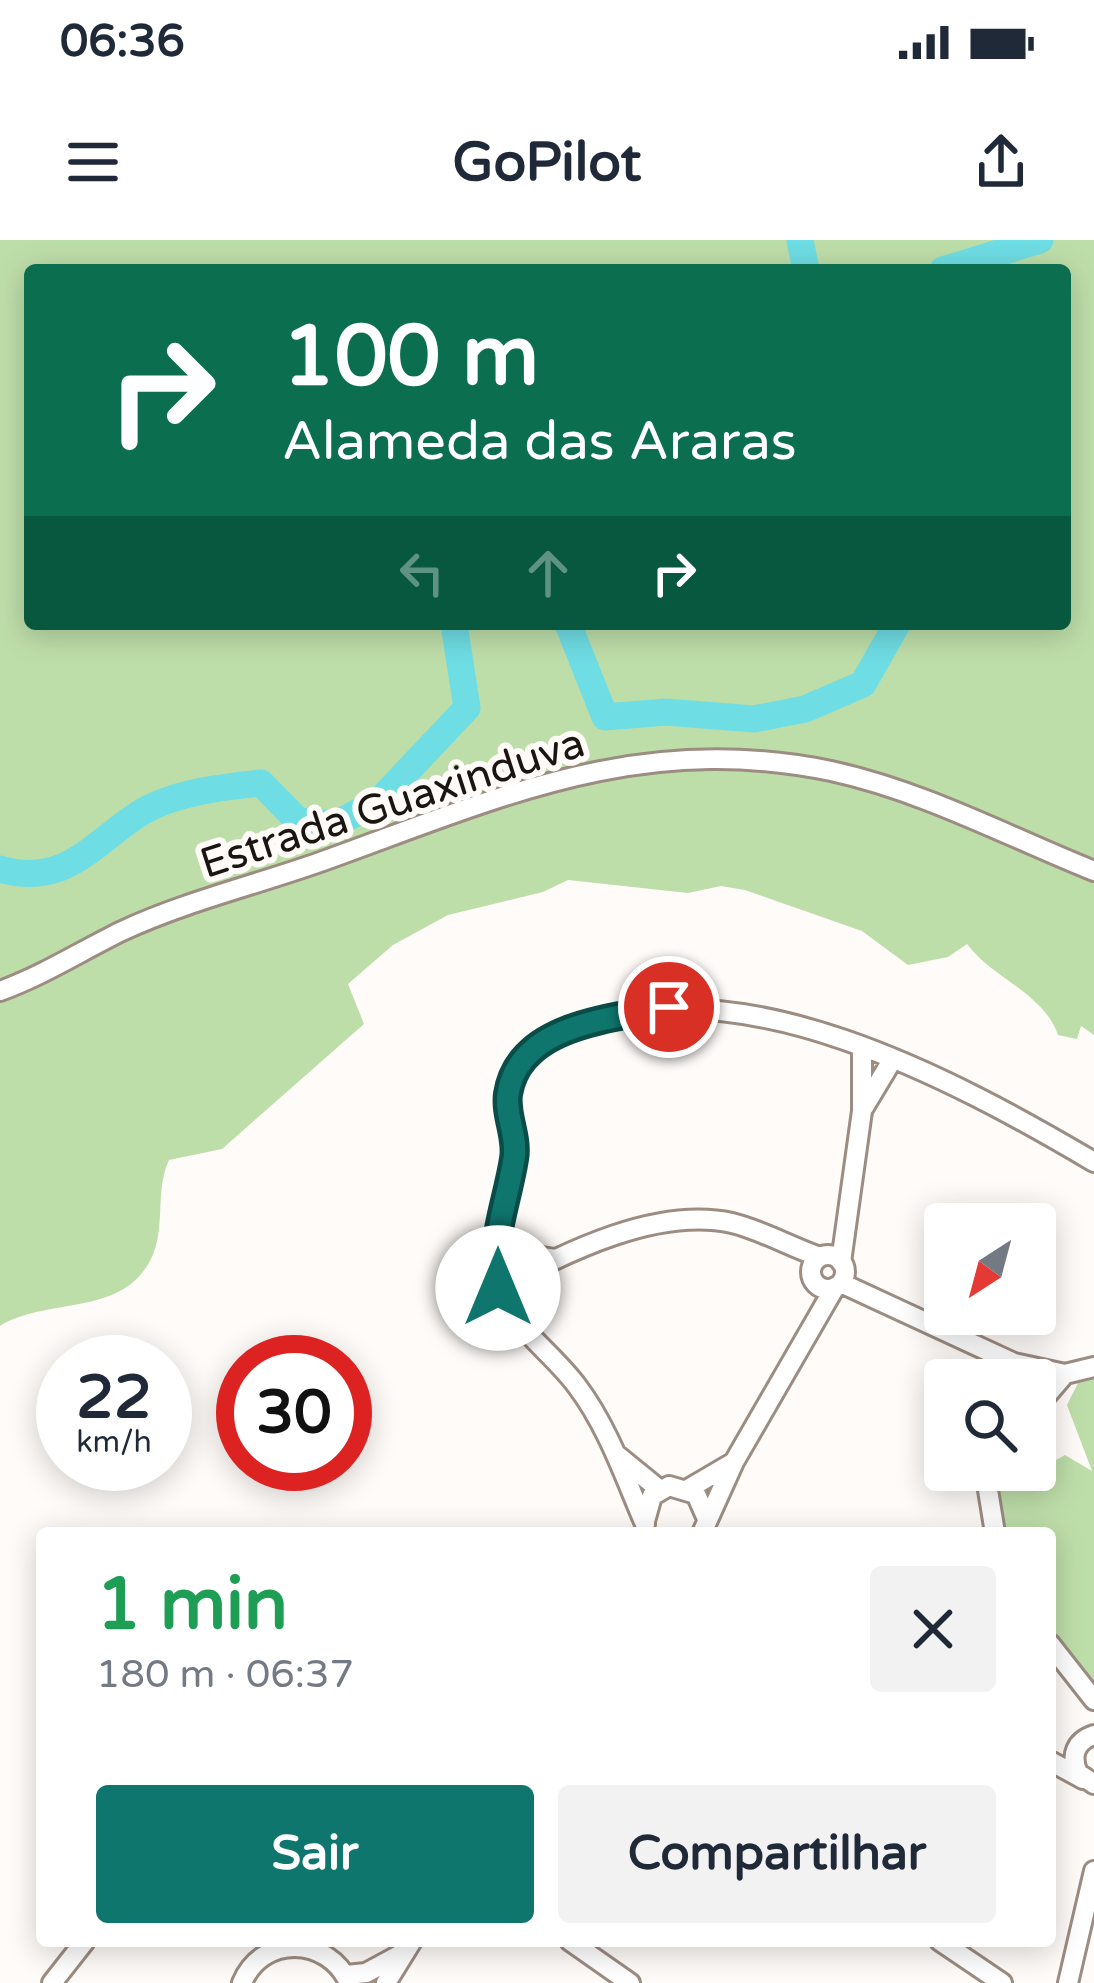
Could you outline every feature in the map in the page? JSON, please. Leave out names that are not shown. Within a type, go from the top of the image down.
[{"type":"street","name":"Estrada Guaxinduva","points":[[0,991],[39,976],[125,930],[470,806],[567,774],[658,761],[737,760],[831,772],[945,806],[1094,871]]},
{"type":"street","points":[[645,1527],[614,1451],[576,1384],[512,1313],[498,1288],[493,1262],[496,1236],[516,1150],[507,1102],[512,1072],[530,1048],[585,1025],[669,1007],[775,1017],[1018,1117],[1094,1162]]},
{"type":"street","points":[[706,1527],[734,1462],[812,1320],[829,1270],[845,1219],[862,1111],[862,1050]]},
{"type":"street","points":[[862,1111],[891,1062]]},
{"type":"street","points":[[498,1288],[555,1259],[647,1228],[691,1220],[733,1223],[994,1359]]},
{"type":"street","points":[[496,1236],[522,1254],[555,1259]]},
{"type":"street","points":[[1056,1374],[1094,1366]]},
{"type":"street","points":[[1056,1384],[1065,1375]]},
{"type":"street","points":[[614,1451],[660,1490],[688,1489],[734,1462]]},
{"type":"street","points":[[688,1489],[702,1501],[706,1527]]},
{"type":"street","points":[[646,1527],[646,1505],[660,1490]]},
{"type":"street","points":[[988,1491],[994,1527]]},
{"type":"street","points":[[1056,1652],[1090,1695],[1093,1735],[1076,1750],[1056,1749]]},
{"type":"street","points":[[1076,1750],[1075,1766],[1090,1787]]},
{"type":"street","points":[[1056,1765],[1090,1787]]},
{"type":"street","points":[[1068,1983],[1094,1870]]},
{"type":"street","points":[[52,1983],[80,1947]]},
{"type":"street","points":[[242,1983],[257,1960],[286,1947]]},
{"type":"street","points":[[294,1947],[321,1952],[347,1979],[408,1947]]},
{"type":"street","points":[[386,1983],[408,1947]]},
{"type":"street","points":[[579,1947],[630,1983]]},
{"type":"street","points":[[949,1947],[1002,1983]]},
{"type":"street","points":[[1077,1958],[1081,1983]]},
{"type":"green space","points":[[0,240],[1094,240],[1094,1035],[1081,1026],[1077,1039],[1058,1035],[1030,997],[967,944],[948,957],[908,965],[862,931],[745,890],[721,886],[688,893],[568,880],[543,892],[448,915],[393,945],[348,984],[364,1024],[222,1149],[169,1160],[155,1249],[137,1279],[102,1299],[19,1317],[0,1326]]},
{"type":"green space","points":[[1094,1377],[1094,1703],[1056,1652],[1056,1527],[998,1527],[995,1512],[998,1491],[1056,1491],[1056,1460],[1065,1455],[1092,1471],[1067,1405],[1079,1381]]},
{"type":"waterway","points":[[800,240],[805,264]]},
{"type":"waterway","points":[[962,264],[1040,240]]},
{"type":"waterway","points":[[0,869],[23,873],[61,867],[155,805],[231,786],[261,783],[298,821],[336,824],[380,800],[467,708],[455,630]]},
{"type":"waterway","points":[[570,630],[605,717],[666,712],[754,719],[805,709],[863,684],[894,630]]},
{"type":"route","points":[[498,1288],[493,1262],[496,1236],[516,1150],[507,1102],[512,1072],[530,1048],[585,1025],[669,1007]]}]
